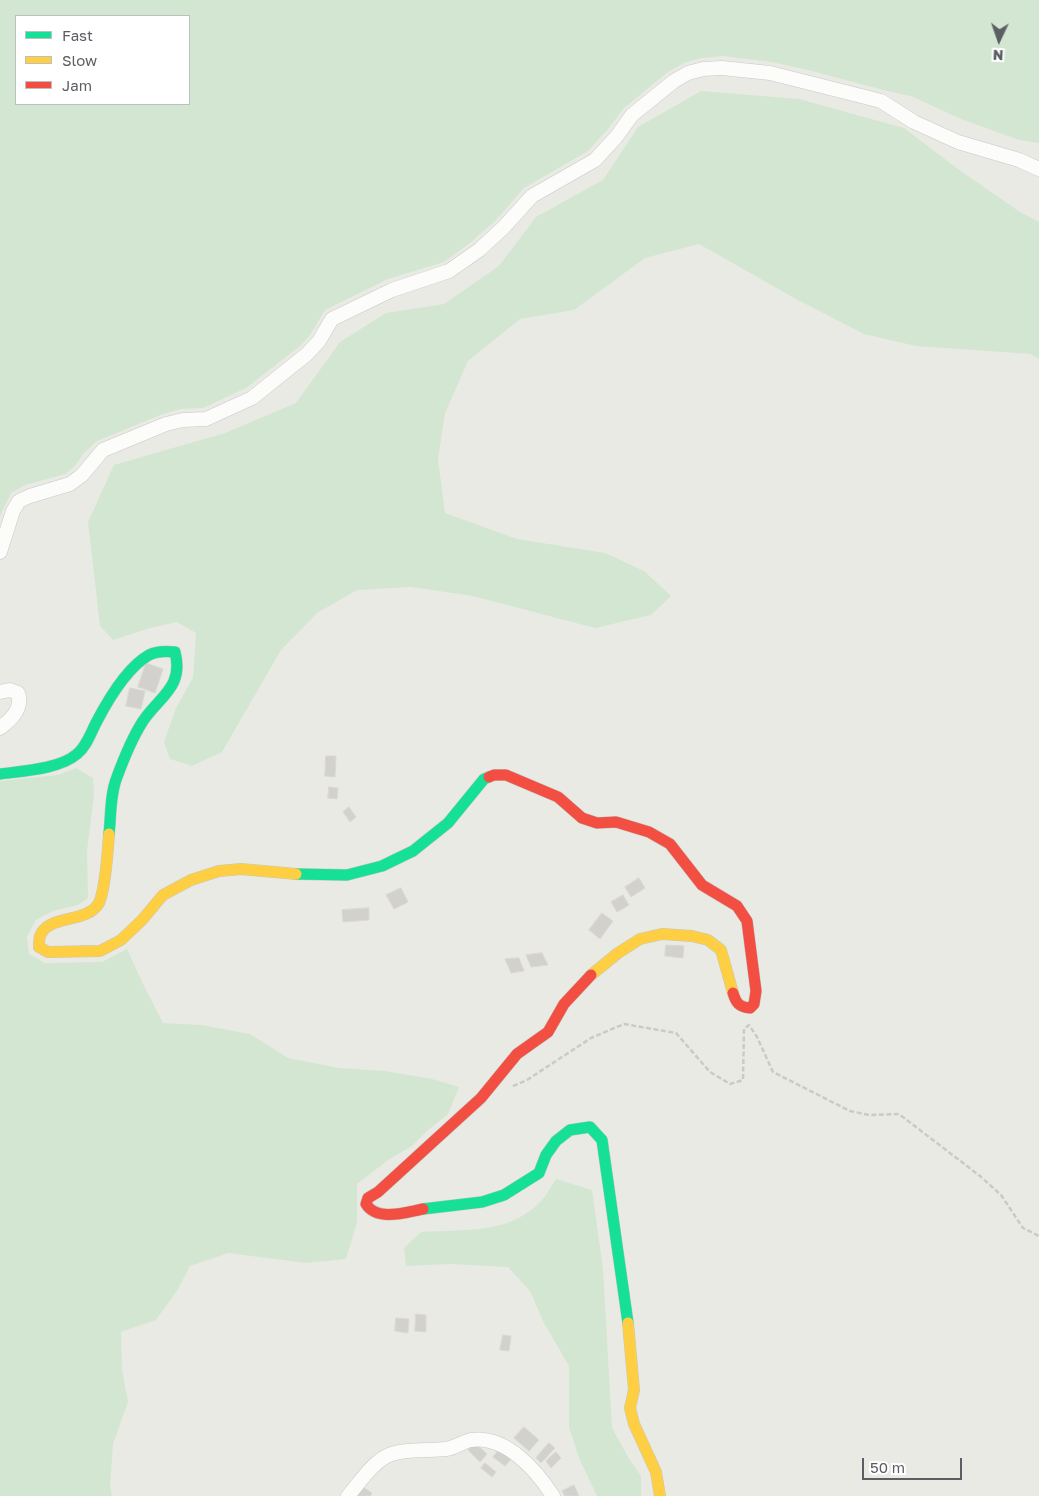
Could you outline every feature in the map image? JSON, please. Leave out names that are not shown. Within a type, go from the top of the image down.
[{"type":"street","points":[[0,552],[13,511],[19,501],[70,484],[82,475],[103,450],[166,424],[183,420],[206,419],[252,398],[307,354],[319,341],[332,319],[392,290],[449,271],[479,250],[504,227],[532,196],[595,160],[617,136],[632,115],[674,81],[688,73],[703,69],[722,68],[770,73],[863,96],[881,101],[914,122],[958,142],[1019,160],[1039,169]]},
{"type":"street","points":[[0,774],[56,764],[71,758],[78,753],[100,716],[140,662],[149,655],[165,651],[175,652],[179,668],[174,683],[144,720],[129,748],[114,783],[107,862],[98,903],[93,909],[82,915],[44,928],[38,939],[39,947],[48,952],[100,951],[121,940],[142,920],[163,895],[190,880],[219,871],[241,869],[310,875],[347,875],[382,866],[413,851],[448,824],[484,779],[494,775],[506,775],[558,797],[582,818],[597,823],[616,822],[649,832],[670,844],[702,885],[737,906],[747,921],[749,936],[756,991],[754,1004],[750,1008],[742,1007],[736,1002],[721,950],[716,944],[706,938],[696,935],[679,934],[650,936],[637,941],[596,970],[581,984],[566,1001],[547,1032],[518,1054],[482,1098],[378,1192],[368,1198],[366,1204],[369,1210],[376,1214],[388,1214],[482,1202],[504,1195],[539,1173],[546,1155],[556,1141],[570,1130],[590,1127],[602,1140],[628,1323],[634,1390],[630,1408],[634,1424],[656,1472],[660,1496]]},
{"type":"street","points":[[0,692],[10,690],[18,693],[21,700],[16,712],[0,728]]},
{"type":"street","points":[[348,1496],[368,1472],[386,1456],[400,1452],[451,1448],[463,1442],[473,1440],[487,1440],[506,1447],[522,1459],[553,1496]]},
{"type":"path","points":[[510,1087],[527,1080],[591,1038],[624,1024],[676,1033],[710,1072],[730,1084],[743,1080],[744,1029],[749,1025],[774,1072],[850,1111],[869,1116],[899,1114],[980,1176],[1001,1195],[1023,1228],[1039,1236]]},
{"type":"green space","points":[[0,0],[1039,0],[1039,143],[1019,140],[961,119],[911,96],[812,71],[772,62],[723,56],[701,58],[684,63],[668,72],[624,108],[588,151],[524,188],[496,220],[444,262],[388,279],[325,310],[310,335],[300,346],[246,388],[203,408],[181,409],[163,414],[97,441],[84,453],[74,467],[65,474],[25,485],[11,493],[0,516]]},
{"type":"green space","points":[[701,91],[799,99],[904,128],[958,169],[1020,212],[1039,222],[1039,359],[1031,354],[916,346],[864,334],[796,299],[699,244],[645,258],[574,310],[520,319],[468,361],[445,413],[438,459],[445,513],[517,539],[605,553],[644,571],[671,596],[651,615],[595,628],[473,596],[411,587],[357,590],[317,613],[281,650],[222,752],[192,766],[170,759],[164,742],[176,708],[193,678],[196,633],[177,622],[150,628],[113,640],[100,626],[88,522],[114,465],[225,433],[296,403],[340,342],[386,313],[444,304],[499,266],[536,217],[603,180],[638,127]]},
{"type":"green space","points":[[76,768],[93,778],[94,795],[87,851],[88,898],[78,905],[53,911],[36,920],[27,937],[29,954],[45,963],[102,962],[127,949],[163,1023],[201,1025],[250,1034],[288,1058],[339,1068],[385,1071],[432,1079],[459,1087],[448,1114],[412,1146],[388,1160],[357,1184],[357,1222],[346,1259],[306,1263],[228,1253],[190,1266],[178,1289],[156,1320],[121,1332],[122,1370],[128,1402],[113,1444],[110,1486],[112,1496],[0,1496],[0,781],[58,775]]},
{"type":"green space","points":[[556,1179],[592,1190],[603,1269],[612,1428],[641,1476],[641,1496],[597,1496],[579,1458],[569,1427],[569,1366],[544,1323],[530,1291],[508,1267],[449,1264],[406,1266],[404,1248],[421,1232],[485,1228],[515,1220],[541,1201]]},
{"type":"building","points":[[146,663],[163,669],[155,693],[138,687]]},
{"type":"building","points":[[130,688],[145,691],[141,709],[126,706]]},
{"type":"building","points":[[326,756],[336,756],[335,777],[325,776]]},
{"type":"building","points":[[329,787],[338,788],[337,799],[328,798]]},
{"type":"building","points":[[349,807],[356,817],[350,822],[343,812]]},
{"type":"building","points":[[639,878],[645,888],[631,897],[625,887]]},
{"type":"building","points":[[401,888],[408,902],[394,909],[386,895]]},
{"type":"building","points":[[623,895],[629,905],[617,912],[611,902]]},
{"type":"building","points":[[369,908],[369,920],[343,922],[342,910]]},
{"type":"building","points":[[602,913],[613,921],[600,939],[589,930]]},
{"type":"building","points":[[666,945],[684,946],[683,958],[665,956]]},
{"type":"building","points":[[542,953],[548,965],[531,967],[526,955]]},
{"type":"building","points":[[519,958],[524,971],[511,973],[505,959]]},
{"type":"building","points":[[416,1314],[426,1315],[426,1332],[415,1331]]},
{"type":"building","points":[[396,1318],[409,1319],[408,1333],[395,1331]]},
{"type":"building","points":[[503,1335],[511,1336],[509,1351],[500,1350]]},
{"type":"building","points":[[524,1427],[539,1440],[529,1451],[514,1438]]},
{"type":"building","points":[[475,1443],[487,1454],[480,1462],[468,1450]]},
{"type":"building","points":[[549,1443],[555,1448],[541,1463],[536,1458]]},
{"type":"building","points":[[500,1448],[512,1458],[505,1466],[493,1457]]},
{"type":"building","points":[[556,1452],[561,1458],[551,1468],[546,1461]]},
{"type":"building","points":[[485,1463],[496,1472],[492,1477],[481,1468]]},
{"type":"building","points":[[574,1485],[579,1496],[565,1496],[562,1491]]},
{"type":"building","points":[[363,1487],[372,1493],[370,1496],[356,1496]]},
{"type":"traffic: fast","points":[[0,774],[51,766],[70,759],[86,743],[113,694],[134,667],[149,655],[175,652],[177,664],[173,683],[143,721],[128,748],[117,777],[112,798],[109,834]]},
{"type":"traffic: fast","points":[[296,874],[347,875],[382,866],[413,851],[448,823],[484,779],[489,777]]},
{"type":"traffic: fast","points":[[423,1209],[482,1202],[504,1195],[539,1173],[546,1155],[556,1141],[570,1130],[590,1127],[602,1140],[628,1323]]},
{"type":"traffic: slow","points":[[109,834],[105,879],[99,903],[86,914],[59,921],[44,929],[40,936],[39,947],[48,952],[100,951],[121,940],[142,920],[163,895],[191,880],[219,871],[241,869],[296,874]]},
{"type":"traffic: slow","points":[[591,975],[618,953],[640,939],[662,934],[692,936],[708,940],[721,950],[733,993]]},
{"type":"traffic: slow","points":[[628,1323],[634,1390],[630,1408],[634,1424],[656,1472],[660,1496]]},
{"type":"traffic: jam","points":[[489,777],[506,775],[558,797],[582,818],[597,823],[616,822],[649,832],[670,844],[702,885],[737,906],[747,921],[756,991],[754,1004],[750,1008],[743,1007],[737,1002],[733,993]]},
{"type":"traffic: jam","points":[[423,1209],[384,1214],[371,1210],[366,1204],[368,1198],[378,1192],[481,1098],[517,1054],[548,1032],[564,1004],[591,975]]}]
